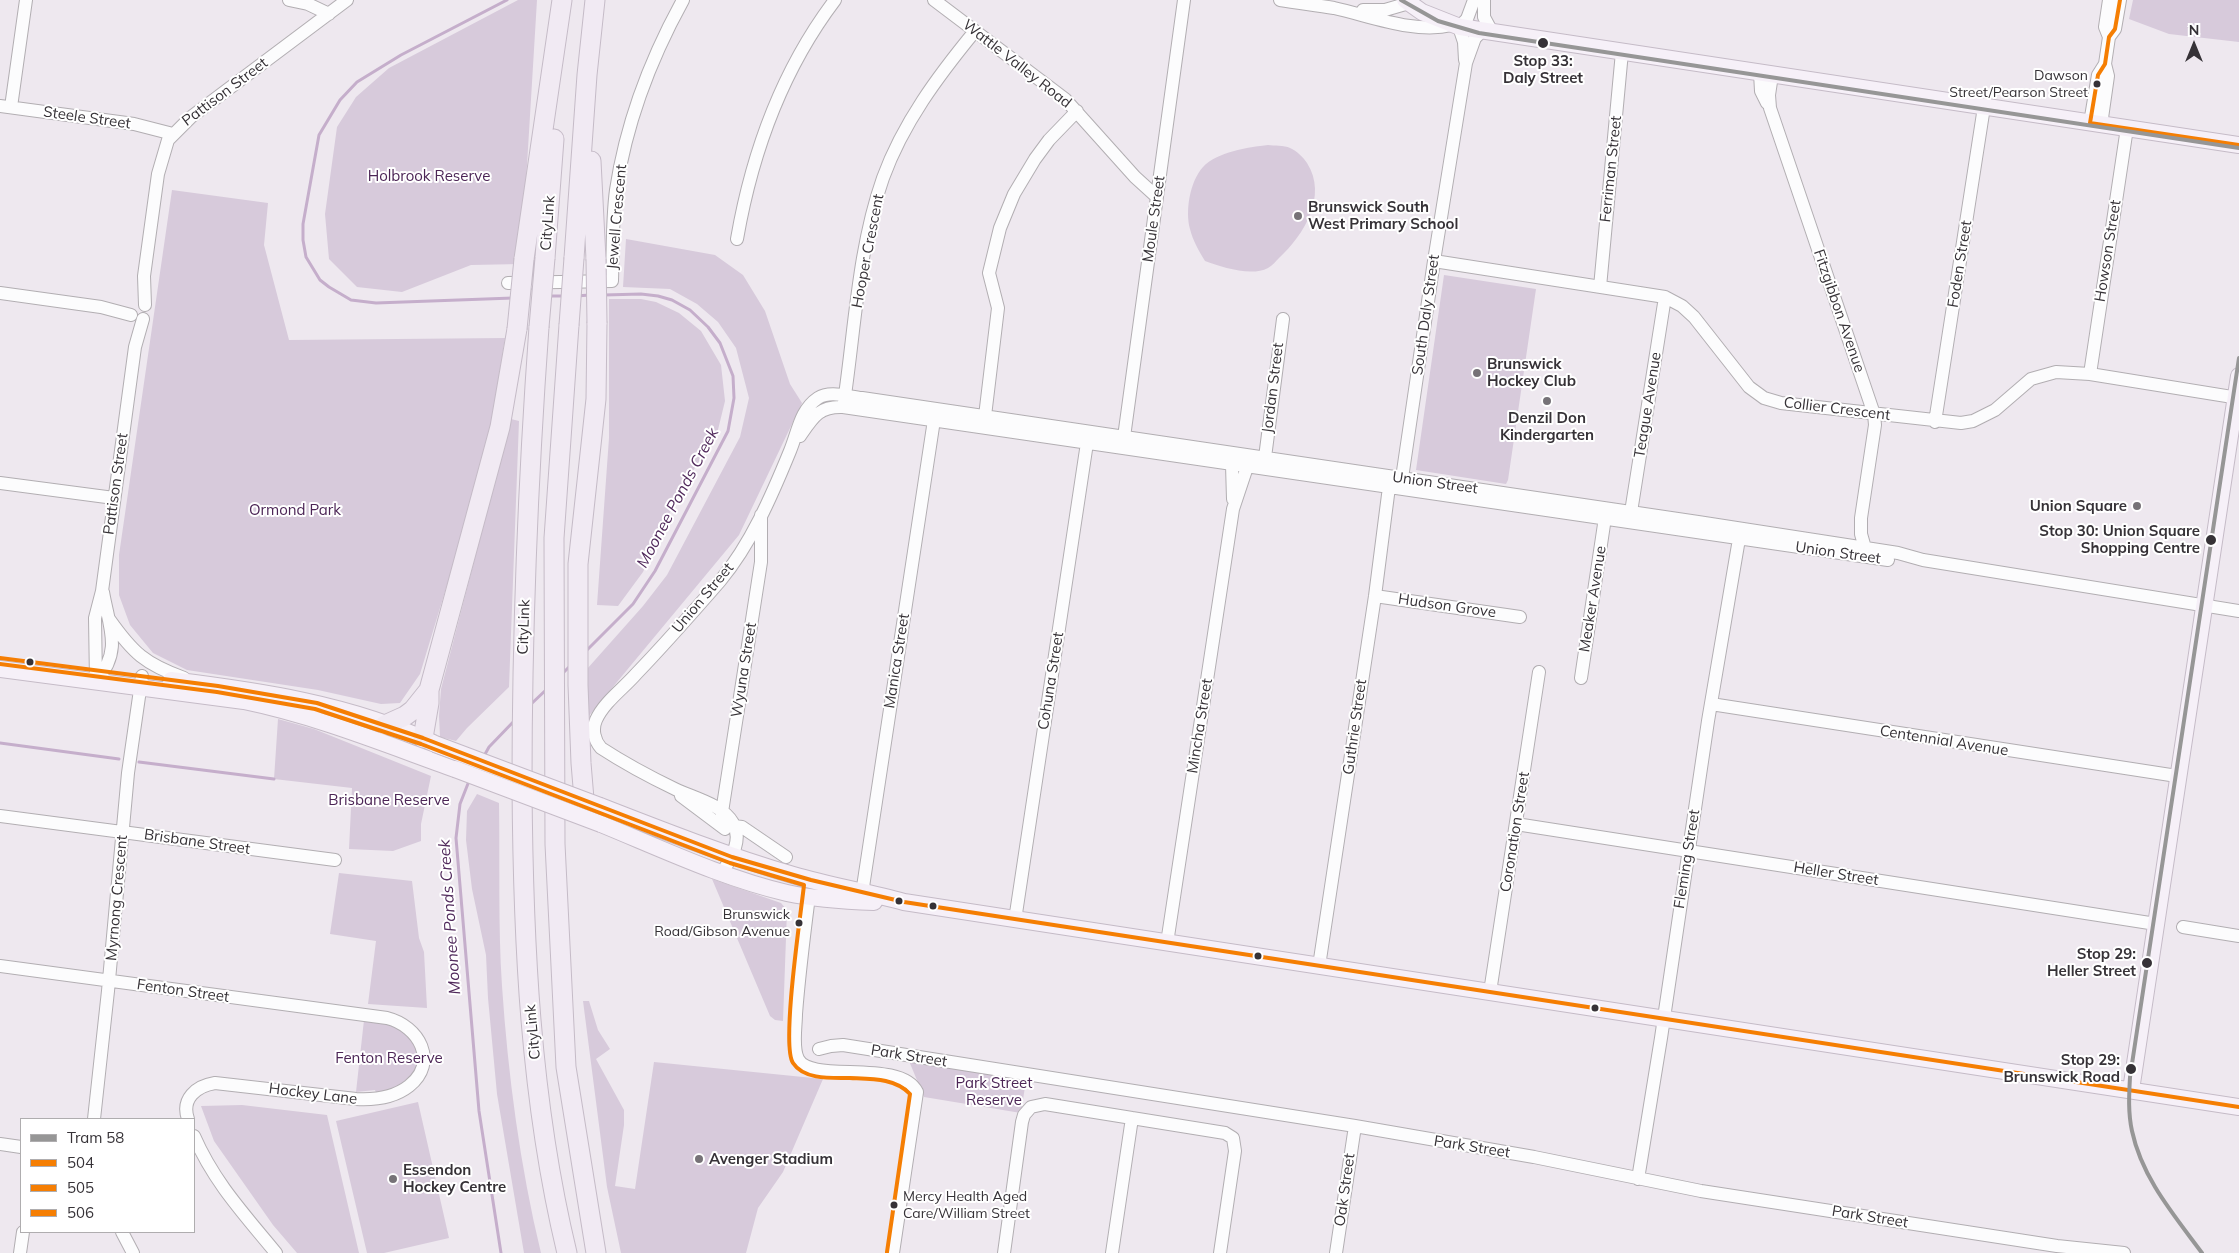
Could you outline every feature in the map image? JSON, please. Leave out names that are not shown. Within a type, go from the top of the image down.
[{"type":"highway","name":"CityLink","points":[[563,0],[531,435],[522,681],[522,735],[523,898],[533,1037],[546,1149],[566,1253]]},
{"type":"highway","points":[[427,749],[429,690],[500,427],[518,329],[524,259],[563,0]]},
{"type":"highway","name":"CityLink","points":[[595,0],[587,75],[554,538],[554,706],[557,898],[566,1057],[596,1253]]},
{"type":"highway","points":[[587,75],[596,259],[596,399],[591,457],[578,555],[577,628],[580,763],[592,803]]},
{"type":"highway","points":[[386,725],[413,710],[429,690]]},
{"type":"highway","points":[[560,799],[577,774],[580,763]]},
{"type":"main road","points":[[1407,1],[1422,12],[1455,26],[1487,32],[2239,145]]},
{"type":"main road","points":[[2130,1090],[2239,376]]},
{"type":"main road","points":[[0,658],[244,701],[427,749],[560,799],[602,824],[729,876],[789,893],[810,888]]},
{"type":"main road","points":[[0,669],[99,674]]},
{"type":"main road","points":[[141,682],[205,684],[268,693],[317,703],[386,725],[427,749]]},
{"type":"main road","points":[[560,799],[592,803],[810,888],[2239,1107]]},
{"type":"street","points":[[6,107],[26,0]]},
{"type":"street","points":[[289,0],[308,4],[329,14]]},
{"type":"street","name":"Pattison Street","points":[[99,674],[94,618],[102,591],[135,347],[136,311],[144,276],[160,161],[164,150],[173,134],[190,117],[347,0]]},
{"type":"street","name":"Jewell Crescent","points":[[508,283],[612,281],[616,191],[623,154],[634,113],[666,32],[683,0]]},
{"type":"street","points":[[737,239],[750,176],[772,112],[806,42],[835,0]]},
{"type":"street","name":"Wattle Valley Road","points":[[934,0],[1064,99],[1157,197]]},
{"type":"street","name":"Moule Street","points":[[1124,437],[1184,0]]},
{"type":"street","points":[[1280,0],[1334,8],[1422,27],[1439,28],[1455,26],[1467,19],[1474,0]]},
{"type":"street","points":[[1484,0],[1484,17],[1487,32]]},
{"type":"street","points":[[2109,0],[2105,27],[2109,38]]},
{"type":"street","points":[[2096,124],[2108,76],[2104,64],[2109,38],[2115,29],[2120,0]]},
{"type":"street","points":[[1334,8],[1385,10],[1407,1]]},
{"type":"street","name":"South Daly Street","points":[[1455,26],[1464,42],[1466,63]]},
{"type":"street","name":"Hooper Crescent","points":[[844,401],[867,238],[884,177],[900,139],[921,102],[938,77],[975,31]]},
{"type":"street","name":"South Daly Street","points":[[1402,478],[1466,63],[1475,38],[1487,32]]},
{"type":"street","name":"Ferriman Street","points":[[1600,287],[1622,52]]},
{"type":"street","name":"Fitzgibbon Avenue","points":[[1766,74],[1770,108],[1874,414],[1875,424],[1861,518],[1859,547]]},
{"type":"street","name":"Steele Street","points":[[6,107],[134,124],[173,134]]},
{"type":"street","name":"Foden Street","points":[[1935,422],[1984,107]]},
{"type":"street","points":[[985,416],[998,320],[998,308],[990,273],[997,237],[1006,212],[1023,177],[1049,140],[1077,111]]},
{"type":"street","name":"Howson Street","points":[[2090,374],[2127,128]]},
{"type":"street","name":"Collier Crescent","points":[[1434,261],[1665,297],[1682,306],[1694,316],[1749,387],[1764,398],[1781,403],[1935,422],[1960,423],[1985,416],[1995,410],[2031,379],[2043,374],[2071,372],[2237,398]]},
{"type":"street","points":[[0,292],[136,311]]},
{"type":"street","name":"Teague Avenue","points":[[1632,512],[1665,297]]},
{"type":"street","name":"Jordan Street","points":[[1264,463],[1282,318]]},
{"type":"street","name":"Union Street","points":[[667,785],[601,748],[595,740],[594,729],[597,719],[604,708],[721,579],[742,551],[790,450],[807,408],[824,395],[934,420],[1124,437],[1389,487],[1606,514],[1632,512],[1898,553],[1923,560],[2239,611]]},
{"type":"street","name":"Union Street","points":[[844,401],[985,416],[1021,428],[1087,443],[1232,465],[1247,467],[1264,463],[1402,478],[1739,539],[1897,561],[1923,560]]},
{"type":"street","name":"Manica Street","points":[[861,896],[934,420]]},
{"type":"street","name":"Cohuna Street","points":[[1014,920],[1087,443]]},
{"type":"street","name":"Mincha Street","points":[[1232,465],[1233,509]]},
{"type":"street","name":"Mincha Street","points":[[1167,943],[1233,509],[1247,467]]},
{"type":"street","points":[[0,483],[114,498]]},
{"type":"street","name":"Guthrie Street","points":[[1319,966],[1375,596],[1389,487]]},
{"type":"street","name":"Wyuna Street","points":[[728,855],[737,836],[728,826],[722,812],[761,562],[761,513]]},
{"type":"street","name":"Meaker Avenue","points":[[1581,678],[1606,514]]},
{"type":"street","name":"Fleming Street","points":[[1638,1179],[1711,704],[1739,539]]},
{"type":"street","name":"Pattison Street","points":[[99,674],[114,642],[102,591]]},
{"type":"street","name":"Hudson Grove","points":[[1375,596],[1520,617]]},
{"type":"street","name":"Pattison Street","points":[[109,619],[124,641],[139,656],[158,669],[205,684]]},
{"type":"street","name":"Coronation Street","points":[[1490,992],[1538,672]]},
{"type":"street","name":"Myrnong Crescent","points":[[94,1118],[128,773],[141,682]]},
{"type":"street","name":"Centennial Avenue","points":[[1711,704],[2177,776]]},
{"type":"street","points":[[667,785],[722,812]]},
{"type":"street","points":[[667,785],[728,826],[742,827],[786,857]]},
{"type":"street","name":"Brisbane Street","points":[[0,816],[335,860]]},
{"type":"street","name":"Heller Street","points":[[1516,824],[2156,924]]},
{"type":"street","points":[[728,855],[729,876]]},
{"type":"street","points":[[810,888],[798,976],[797,1057],[804,1067],[904,1079],[917,1092],[893,1253]]},
{"type":"street","points":[[2183,927],[2239,936]]},
{"type":"street","name":"Fenton Street","points":[[0,966],[366,1016]]},
{"type":"street","name":"Hockey Lane","points":[[188,1118],[186,1106],[192,1094],[210,1084],[246,1086],[362,1100],[392,1095],[407,1087],[417,1077],[422,1062],[421,1045],[417,1037],[400,1021],[366,1016]]},
{"type":"street","name":"Park Street","points":[[819,1049],[843,1046],[1355,1126],[1534,1157],[1701,1191],[2047,1245],[2124,1253]]},
{"type":"street","points":[[1004,1253],[1022,1122],[1030,1107],[1045,1104],[1225,1133],[1232,1138],[1235,1151],[1220,1253]]},
{"type":"street","points":[[1112,1253],[1132,1118]]},
{"type":"street","name":"Oak Street","points":[[1336,1253],[1355,1126]]},
{"type":"street","points":[[195,1138],[217,1181],[276,1253]]},
{"type":"street","points":[[0,1144],[20,1147]]},
{"type":"street","points":[[20,1253],[23,1233]]},
{"type":"street","points":[[123,1233],[133,1253]]},
{"type":"green space","name":"Holbrook Reserve","points":[[518,0],[537,0],[521,264],[471,265],[402,292],[357,287],[329,259],[325,214],[337,127],[356,97],[389,68]]},
{"type":"green space","points":[[2133,0],[2239,0],[2239,42],[2169,34],[2129,19]]},
{"type":"green space","points":[[1268,145],[1285,146],[1300,154],[1313,176],[1314,201],[1304,227],[1288,249],[1268,268],[1261,271],[1236,270],[1205,261],[1193,238],[1188,214],[1188,205],[1195,180],[1203,167],[1224,154]]},
{"type":"green space","name":"Ormond Park","points":[[172,190],[268,203],[264,245],[289,340],[505,338],[486,456],[420,674],[400,703],[381,704],[318,690],[187,670],[153,653],[130,625],[119,595],[119,555]]},
{"type":"green space","points":[[626,239],[715,255],[743,275],[765,311],[790,384],[802,403],[739,535],[588,717],[587,669],[643,606],[667,575],[740,437],[749,398],[736,348],[718,322],[697,304],[670,289],[623,287]]},
{"type":"green space","name":"Brunswick Hockey Club","points":[[1444,275],[1536,289],[1506,484],[1416,470]]},
{"type":"green space","points":[[609,299],[641,299],[656,302],[679,313],[701,331],[721,365],[725,401],[715,442],[698,463],[678,495],[643,572],[618,606],[597,605],[609,438]]},
{"type":"green space","points":[[511,419],[519,421],[509,687],[456,741],[440,737],[441,689]]},
{"type":"green space","name":"Brisbane Reserve","points":[[278,719],[314,729],[431,776],[421,824],[421,841],[393,851],[349,849],[352,788],[274,779]]},
{"type":"green space","points":[[477,794],[499,803],[500,940],[511,1087],[521,1154],[541,1253],[524,1253],[497,1094],[486,955],[472,889],[466,840],[467,811]]},
{"type":"green space","points":[[339,873],[412,881],[419,938],[424,952],[427,1008],[368,1004],[376,941],[330,934]]},
{"type":"green space","points":[[712,879],[781,903],[787,910],[783,1021],[775,1020],[770,1016]]},
{"type":"green space","name":"Avenger Stadium","points":[[583,1001],[589,1001],[598,1030],[610,1049],[596,1059],[624,1110],[624,1125],[615,1186],[635,1189],[654,1062],[823,1079],[783,1172],[758,1208],[746,1253],[621,1253],[607,1187]]},
{"type":"green space","name":"Fenton Reserve","points":[[364,1020],[394,1025],[409,1033],[415,1043],[418,1056],[416,1070],[409,1080],[376,1093],[375,1090],[356,1092]]},
{"type":"green space","name":"Park Street Reserve","points":[[909,1061],[1026,1080],[1021,1113],[924,1097]]},
{"type":"green space","name":"Essendon Hockey Centre","points":[[418,1102],[449,1238],[384,1253],[367,1253],[336,1121]]},
{"type":"green space","points":[[242,1105],[327,1115],[359,1253],[297,1253],[273,1225],[214,1141],[201,1106]]},
{"type":"waterway","name":"Moonee Ponds Creek","points":[[507,0],[401,55],[357,82],[340,100],[319,135],[303,224],[303,240],[306,257],[320,280],[351,300],[376,303],[513,298]]},
{"type":"waterway","name":"Moonee Ponds Creek","points":[[585,652],[633,604],[655,571],[728,431],[734,398],[733,376],[720,343],[708,327],[690,310],[672,300],[658,296],[641,294],[604,295]]},
{"type":"waterway","name":"Moonee Ponds Creek","points":[[576,296],[590,295]]},
{"type":"waterway","name":"Moonee Ponds Creek","points":[[549,296],[565,296]]},
{"type":"waterway","name":"Moonee Ponds Creek","points":[[561,675],[571,665]]},
{"type":"waterway","name":"Moonee Ponds Creek","points":[[529,706],[548,688]]},
{"type":"waterway","name":"Moonee Ponds Creek","points":[[484,756],[489,747],[516,719]]},
{"type":"waterway","points":[[0,743],[119,759]]},
{"type":"waterway","points":[[139,762],[274,779]]},
{"type":"waterway","name":"Moonee Ponds Creek","points":[[469,781],[460,804],[456,838],[479,1111],[501,1253]]},
{"type":"tram line","name":"58","points":[[1401,0],[1438,21],[1479,33],[2239,148]]},
{"type":"tram line","name":"58","points":[[2202,1253],[2170,1210],[2143,1165],[2132,1131],[2129,1111],[2129,1090],[2239,358]]},
{"type":"transit line","name":"506","points":[[2120,0],[2115,29],[2109,37],[2105,64],[2098,75],[2090,123],[2239,145]]},
{"type":"transit line","name":"504","points":[[0,658],[218,686],[317,703],[423,738],[732,857],[811,880],[904,902],[2239,1107]]},
{"type":"transit line","name":"505","points":[[0,664],[217,692],[315,709],[421,744],[730,863],[804,885],[790,1006],[789,1032],[793,1063],[798,1069],[811,1075],[827,1078],[882,1080],[897,1085],[910,1094],[887,1252]]},
{"type":"place","name":"Stop 33: Daly Street","points":[[1543,43]]},
{"type":"place","name":"Dawson Street/Pearson Street","points":[[2097,84]]},
{"type":"place","name":"Brunswick South West Primary School","points":[[1298,216]]},
{"type":"place","name":"Brunswick Hockey Club","points":[[1477,373]]},
{"type":"place","name":"Denzil Don Kindergarten","points":[[1547,401]]},
{"type":"place","name":"Union Square","points":[[2137,506]]},
{"type":"place","name":"Stop 30: Union Square Shopping Centre","points":[[2211,540]]},
{"type":"place","name":"Brunswick Road/Gibson Avenue","points":[[799,923]]},
{"type":"place","name":"Stop 29: Heller Street","points":[[2147,963]]},
{"type":"place","name":"Stop 29: Brunswick Road","points":[[2131,1069]]},
{"type":"place","name":"Avenger Stadium","points":[[699,1159]]},
{"type":"place","name":"Essendon Hockey Centre","points":[[393,1179]]},
{"type":"place","name":"Mercy Health Aged Care/William Street","points":[[894,1205]]}]
